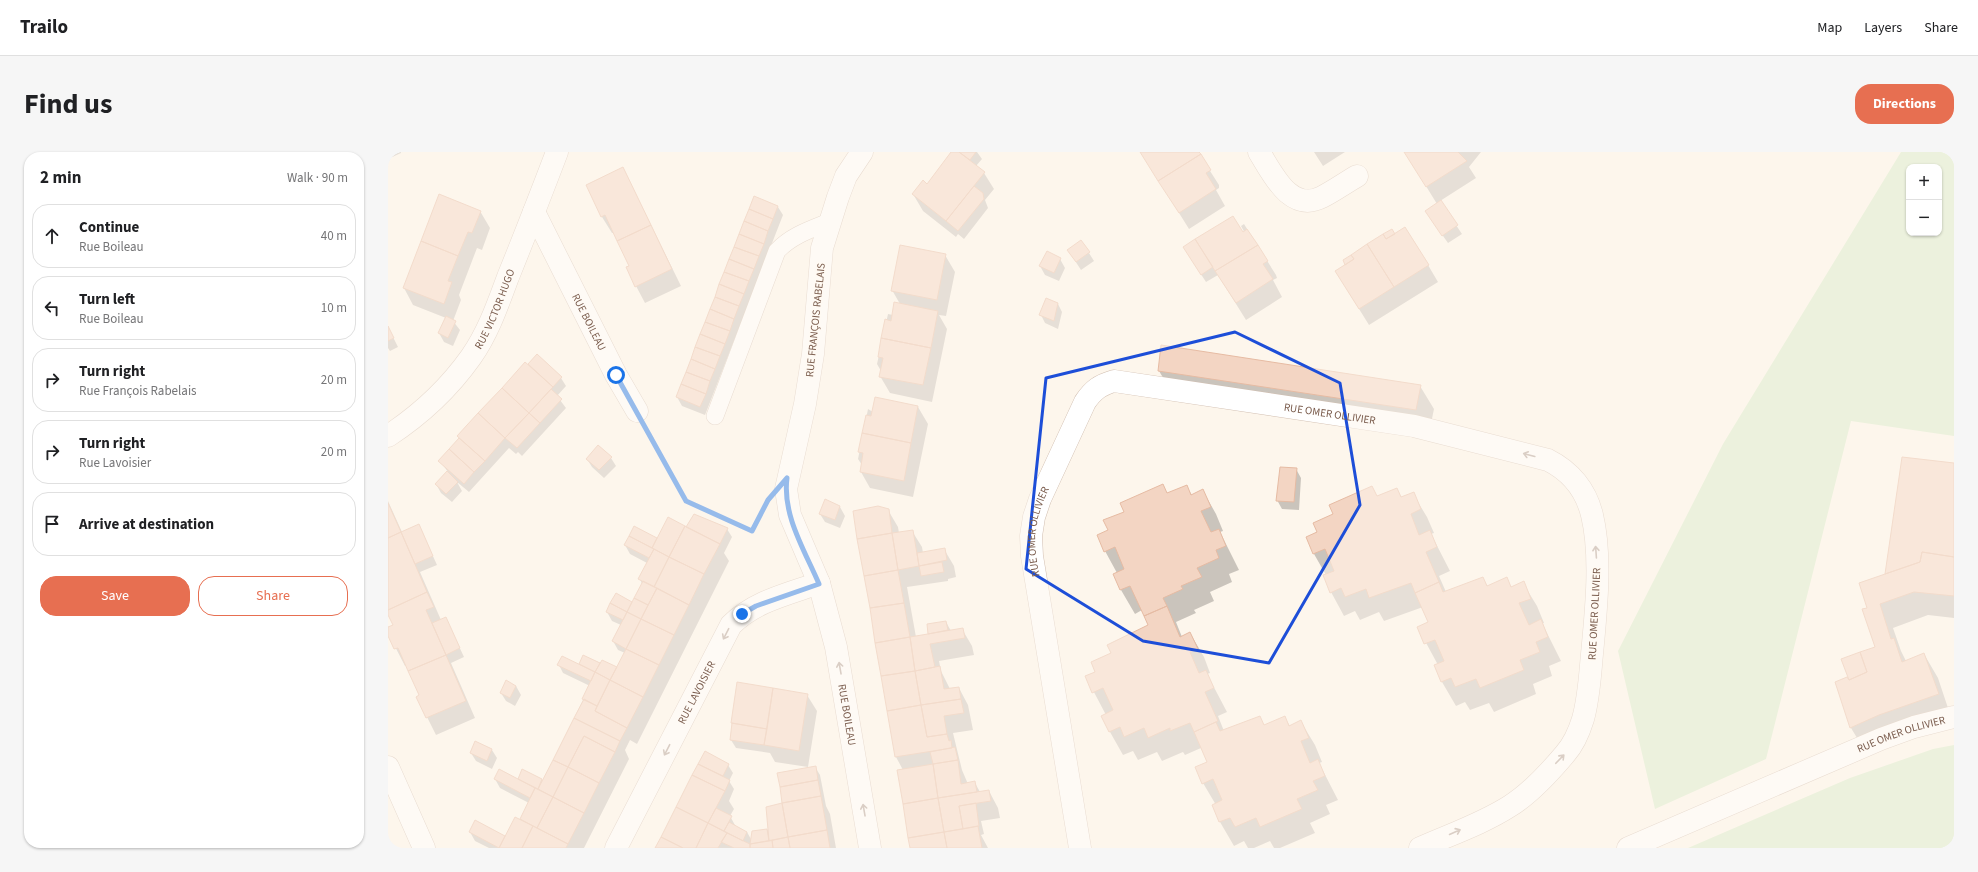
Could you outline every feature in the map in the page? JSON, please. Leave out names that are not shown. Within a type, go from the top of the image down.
[{"type":"street","name":"RUE VICTOR HUGO","points":[[388,436],[416,415],[440,394],[458,375],[472,355],[495,309],[557,152]]},
{"type":"street","name":"RUE FRANÇOIS RABELAIS","points":[[819,584],[790,515],[786,489],[805,404],[813,354],[822,248],[828,222],[846,176],[862,152]]},
{"type":"street","points":[[1259,152],[1281,186],[1289,195],[1308,202],[1321,198],[1357,176]]},
{"type":"street","name":"RUE BOILEAU","points":[[534,212],[616,375],[638,412]]},
{"type":"street","name":"RUE OMER OLLIVIER","points":[[1080,848],[1034,564],[1031,536],[1034,517],[1040,499],[1085,402],[1091,392],[1102,384],[1114,381],[1427,429],[1548,460],[1563,467],[1577,483],[1586,499],[1592,515],[1597,572],[1596,608],[1589,686],[1583,719],[1575,739],[1566,754],[1527,794],[1492,816],[1420,848]]},
{"type":"street","name":"RUE BOILEAU","points":[[819,584],[836,647],[870,848]]},
{"type":"street","name":"RUE LAVOISIER","points":[[616,848],[731,625],[742,614],[756,606],[819,584]]},
{"type":"street","name":"RUE OMER OLLIVIER","points":[[1628,848],[1881,739],[1914,727],[1954,717]]},
{"type":"street","points":[[388,767],[424,848]]},
{"type":"lane","points":[[715,416],[777,251],[785,242],[798,234],[828,222]]},
{"type":"path","points":[[638,412],[686,501],[752,531],[762,512]]},
{"type":"highlighted area","points":[[1235,332],[1340,383],[1360,505],[1269,663],[1143,641],[1026,569],[1046,378]]},
{"type":"green space","points":[[1901,152],[1954,152],[1954,436],[1851,421],[1766,759],[1655,809],[1618,651],[1723,444]]},
{"type":"green space","points":[[1954,745],[1954,848],[1688,848],[1850,778],[1933,749]]},
{"type":"building","points":[[951,152],[959,152],[985,172],[946,221],[912,194],[923,180],[927,184]]},
{"type":"building","points":[[959,152],[976,152],[970,160]]},
{"type":"building","points":[[1140,152],[1199,152],[1201,154],[1158,181]]},
{"type":"building","points":[[1404,152],[1458,152],[1467,161],[1426,187]]},
{"type":"building","points":[[1201,154],[1211,170],[1206,173],[1216,189],[1179,213],[1158,181]]},
{"type":"building","points":[[623,167],[651,225],[617,241],[605,215],[601,217],[586,185]]},
{"type":"building","points":[[974,186],[983,193],[984,199],[958,231],[946,221]]},
{"type":"building","points":[[439,194],[481,211],[472,233],[468,232],[458,256],[421,241]]},
{"type":"building","points":[[754,196],[778,206],[773,219],[749,209]]},
{"type":"building","points":[[1441,200],[1458,225],[1442,236],[1425,211]]},
{"type":"building","points":[[749,209],[773,219],[768,231],[744,221]]},
{"type":"building","points":[[1233,216],[1243,232],[1247,229],[1258,245],[1215,271],[1195,239]]},
{"type":"building","points":[[744,221],[768,231],[764,244],[739,234]]},
{"type":"building","points":[[651,225],[672,269],[635,287],[626,267],[629,266],[617,241]]},
{"type":"building","points":[[1405,227],[1429,265],[1394,287],[1367,244],[1383,234],[1386,239]]},
{"type":"building","points":[[1392,229],[1395,234],[1386,239],[1383,234]]},
{"type":"building","points":[[739,234],[764,244],[759,256],[734,247]]},
{"type":"building","points":[[1195,239],[1213,267],[1201,275],[1183,247]]},
{"type":"building","points":[[1081,240],[1090,252],[1076,262],[1067,250]]},
{"type":"building","points":[[421,241],[458,256],[448,281],[452,282],[444,304],[403,288]]},
{"type":"building","points":[[1367,244],[1394,287],[1359,309],[1335,271],[1354,259],[1351,255]]},
{"type":"building","points":[[900,245],[946,254],[937,300],[891,291]]},
{"type":"building","points":[[1258,245],[1268,261],[1263,264],[1273,279],[1236,303],[1215,271]]},
{"type":"building","points":[[734,247],[759,256],[754,269],[729,259]]},
{"type":"building","points":[[1047,251],[1061,258],[1054,273],[1039,266]]},
{"type":"building","points":[[1351,255],[1354,259],[1345,265],[1343,260]]},
{"type":"building","points":[[729,259],[754,269],[749,281],[724,272]]},
{"type":"building","points":[[724,272],[749,281],[744,294],[719,284]]},
{"type":"building","points":[[719,284],[744,294],[739,306],[715,297]]},
{"type":"building","points":[[715,297],[739,306],[734,319],[710,309]]},
{"type":"building","points":[[1046,298],[1058,303],[1054,321],[1039,315]]},
{"type":"building","points":[[894,302],[938,311],[931,348],[881,338],[885,319],[891,321]]},
{"type":"building","points":[[710,309],[734,319],[730,331],[705,322]]},
{"type":"building","points":[[446,316],[456,321],[448,338],[438,333]]},
{"type":"building","points":[[705,322],[730,331],[725,344],[700,334]]},
{"type":"building","points":[[388,326],[394,338],[388,341]]},
{"type":"building","points":[[700,334],[725,344],[720,356],[695,347]]},
{"type":"building","points":[[881,338],[931,348],[923,385],[879,377],[883,358],[878,357]]},
{"type":"building","points":[[1161,345],[1421,385],[1416,410],[1158,371]]},
{"type":"building","points":[[695,347],[720,356],[715,369],[691,359]]},
{"type":"building","points":[[537,354],[562,377],[553,387],[528,364]]},
{"type":"building","points":[[691,359],[715,369],[710,381],[686,372]]},
{"type":"building","points":[[525,362],[553,387],[529,413],[502,388]]},
{"type":"building","points":[[686,372],[710,381],[706,394],[681,384]]},
{"type":"building","points":[[681,384],[706,394],[700,407],[676,397]]},
{"type":"building","points":[[502,388],[529,413],[505,438],[478,413]]},
{"type":"building","points":[[551,389],[562,399],[540,423],[529,413]]},
{"type":"building","points":[[875,397],[918,406],[911,443],[862,433],[866,415],[871,416]]},
{"type":"building","points":[[478,413],[505,438],[485,461],[457,436]]},
{"type":"building","points":[[529,413],[540,423],[517,448],[505,438]]},
{"type":"building","points":[[862,433],[911,443],[904,481],[860,472],[863,453],[858,452]]},
{"type":"building","points":[[459,438],[485,461],[474,472],[449,449]]},
{"type":"building","points":[[598,445],[612,457],[599,470],[586,459]]},
{"type":"building","points":[[449,449],[474,472],[464,484],[438,461]]},
{"type":"building","points":[[1902,457],[1954,463],[1954,557],[1922,552],[1920,562],[1885,574]]},
{"type":"building","points":[[1280,467],[1297,468],[1294,502],[1276,501]]},
{"type":"building","points":[[447,471],[458,482],[446,494],[435,484]]},
{"type":"building","points":[[1163,484],[1167,493],[1187,485],[1191,495],[1203,489],[1211,507],[1201,511],[1211,532],[1219,529],[1226,546],[1216,550],[1219,558],[1197,568],[1202,577],[1181,586],[1183,589],[1163,598],[1167,606],[1144,616],[1130,586],[1120,590],[1113,574],[1124,569],[1115,547],[1104,552],[1097,535],[1108,530],[1103,520],[1124,512],[1120,503]]},
{"type":"building","points":[[1372,486],[1377,496],[1397,488],[1401,497],[1414,492],[1421,509],[1411,514],[1419,535],[1430,530],[1437,547],[1426,552],[1439,582],[1415,593],[1411,583],[1369,598],[1366,589],[1345,597],[1341,588],[1330,593],[1323,575],[1334,571],[1325,549],[1313,554],[1306,537],[1317,532],[1313,523],[1333,514],[1329,505]]},
{"type":"building","points":[[825,499],[840,506],[835,520],[819,514]]},
{"type":"building","points":[[388,503],[401,532],[388,538]]},
{"type":"building","points":[[878,506],[889,509],[892,533],[857,539],[853,511]]},
{"type":"building","points":[[694,514],[728,528],[720,544],[686,527]]},
{"type":"building","points":[[668,517],[685,526],[669,557],[652,548]]},
{"type":"building","points":[[419,524],[433,556],[415,564],[401,532]]},
{"type":"building","points":[[634,526],[657,538],[652,548],[629,536]]},
{"type":"building","points":[[685,526],[720,544],[704,574],[669,557]]},
{"type":"building","points":[[913,530],[919,566],[898,570],[892,533]]},
{"type":"building","points":[[401,532],[427,592],[388,610],[388,538]]},
{"type":"building","points":[[892,533],[898,570],[864,576],[857,539]]},
{"type":"building","points":[[629,536],[654,549],[649,558],[624,545]]},
{"type":"building","points":[[945,548],[947,560],[919,566],[917,553]]},
{"type":"building","points":[[654,549],[669,557],[654,587],[638,579]]},
{"type":"building","points":[[1922,552],[1954,557],[1954,596],[1914,592],[1880,604],[1891,639],[1894,638],[1902,662],[1924,653],[1939,694],[1879,715],[1850,728],[1835,682],[1847,677],[1849,680],[1867,672],[1860,652],[1875,647],[1862,609],[1867,608],[1859,583],[1920,562]]},
{"type":"building","points":[[669,557],[704,574],[689,605],[654,587]]},
{"type":"building","points":[[942,562],[944,572],[921,576],[919,566]]},
{"type":"building","points":[[898,570],[904,603],[870,608],[864,576]]},
{"type":"building","points":[[1483,577],[1487,586],[1507,577],[1511,587],[1524,581],[1531,599],[1519,603],[1529,625],[1541,619],[1548,637],[1536,642],[1540,652],[1520,660],[1524,670],[1480,688],[1476,679],[1455,687],[1451,678],[1441,682],[1434,665],[1444,661],[1435,640],[1424,644],[1417,627],[1428,622],[1415,593],[1439,582],[1443,592]]},
{"type":"building","points":[[643,581],[657,588],[648,605],[634,598]]},
{"type":"building","points":[[657,588],[689,605],[674,635],[641,619]]},
{"type":"building","points":[[427,592],[434,607],[426,610],[446,655],[408,671],[398,648],[394,649],[388,636],[388,627],[393,625],[388,615],[388,610]]},
{"type":"building","points":[[616,593],[632,602],[627,612],[610,603]]},
{"type":"building","points":[[634,598],[648,605],[641,619],[627,612]]},
{"type":"building","points":[[610,603],[627,612],[623,620],[606,612]]},
{"type":"building","points":[[904,603],[910,637],[875,643],[870,608]]},
{"type":"building","points":[[1167,606],[1180,637],[1190,632],[1198,649],[1190,652],[1199,673],[1206,670],[1214,688],[1205,692],[1218,721],[1194,732],[1190,723],[1170,731],[1170,728],[1148,738],[1144,728],[1124,737],[1120,727],[1109,732],[1101,716],[1113,710],[1103,688],[1092,693],[1085,676],[1095,672],[1091,662],[1111,653],[1107,645],[1148,625],[1144,616]]},
{"type":"building","points":[[627,612],[641,619],[626,649],[612,641]]},
{"type":"building","points":[[446,617],[460,648],[446,655],[432,623]]},
{"type":"building","points":[[641,619],[674,635],[659,665],[626,649]]},
{"type":"building","points":[[946,621],[948,630],[928,634],[927,624]]},
{"type":"building","points":[[963,628],[965,638],[930,644],[935,667],[915,671],[910,637]]},
{"type":"building","points":[[910,637],[915,671],[881,676],[875,643]]},
{"type":"building","points":[[626,649],[659,665],[643,697],[610,680]]},
{"type":"building","points":[[1860,652],[1867,672],[1849,680],[1841,659]]},
{"type":"building","points":[[446,655],[466,701],[426,718],[416,697],[419,695],[408,671]]},
{"type":"building","points":[[583,655],[600,663],[595,672],[579,664]]},
{"type":"building","points":[[562,656],[595,672],[591,681],[557,665]]},
{"type":"building","points":[[602,660],[617,667],[610,680],[595,672]]},
{"type":"building","points":[[940,666],[944,689],[959,687],[961,699],[921,705],[915,671]]},
{"type":"building","points":[[915,671],[921,705],[887,711],[881,676]]},
{"type":"building","points":[[595,672],[610,680],[597,706],[582,699]]},
{"type":"building","points":[[506,680],[516,686],[510,698],[500,693]]},
{"type":"building","points":[[610,680],[643,697],[627,728],[595,711]]},
{"type":"building","points":[[737,682],[773,688],[767,729],[731,723]]},
{"type":"building","points":[[773,688],[808,694],[799,751],[764,745]]},
{"type":"building","points":[[584,699],[597,706],[595,711],[627,728],[620,741],[574,718]]},
{"type":"building","points":[[961,699],[964,713],[944,716],[947,734],[927,737],[921,705]]},
{"type":"building","points":[[921,705],[927,737],[947,734],[949,741],[951,740],[952,748],[895,757],[887,711]]},
{"type":"building","points":[[1260,716],[1264,725],[1285,716],[1289,726],[1301,720],[1309,738],[1301,741],[1310,763],[1318,759],[1325,776],[1313,781],[1318,790],[1297,799],[1302,809],[1260,827],[1256,818],[1235,827],[1230,818],[1219,822],[1212,805],[1222,800],[1213,779],[1202,784],[1195,767],[1207,762],[1194,732],[1216,722],[1220,731]]},
{"type":"building","points":[[574,718],[620,741],[615,752],[584,736],[568,767],[553,760]]},
{"type":"building","points":[[732,723],[767,729],[764,745],[730,740]]},
{"type":"building","points":[[584,736],[615,752],[599,783],[568,767]]},
{"type":"building","points":[[475,741],[492,749],[487,761],[470,753]]},
{"type":"building","points":[[955,747],[958,760],[933,764],[930,752]]},
{"type":"building","points":[[705,751],[729,764],[723,776],[698,764]]},
{"type":"building","points":[[553,760],[568,767],[553,797],[538,789]]},
{"type":"building","points":[[958,760],[961,784],[975,781],[977,792],[938,798],[933,764]]},
{"type":"building","points":[[698,764],[730,780],[725,791],[692,775]]},
{"type":"building","points":[[933,764],[938,798],[903,804],[897,770]]},
{"type":"building","points":[[816,766],[818,780],[780,787],[777,773]]},
{"type":"building","points":[[568,767],[599,783],[584,813],[553,797]]},
{"type":"building","points":[[499,769],[535,788],[530,798],[494,779]]},
{"type":"building","points":[[522,769],[542,779],[538,789],[518,779]]},
{"type":"building","points":[[692,775],[725,791],[708,823],[676,807]]},
{"type":"building","points":[[818,780],[821,796],[782,803],[780,787]]},
{"type":"building","points":[[535,788],[553,797],[537,828],[520,819]]},
{"type":"building","points":[[989,790],[991,801],[959,806],[963,829],[944,832],[938,798]]},
{"type":"building","points":[[821,796],[827,830],[788,837],[782,803]]},
{"type":"building","points":[[553,797],[584,813],[568,844],[537,828]]},
{"type":"building","points":[[938,798],[944,832],[908,838],[903,804]]},
{"type":"building","points":[[782,803],[788,837],[769,841],[766,807]]},
{"type":"building","points":[[976,803],[979,826],[963,829],[959,806]]},
{"type":"building","points":[[676,807],[708,823],[696,848],[683,848],[661,837]]},
{"type":"building","points":[[716,808],[732,816],[724,831],[708,823]]},
{"type":"building","points":[[515,817],[533,826],[522,848],[499,848]]},
{"type":"building","points":[[475,820],[505,836],[499,848],[469,832]]},
{"type":"building","points":[[729,822],[747,832],[743,841],[724,831]]},
{"type":"building","points":[[708,823],[727,833],[718,848],[696,848]]},
{"type":"building","points":[[533,826],[568,844],[566,848],[522,848]]},
{"type":"building","points":[[978,826],[982,848],[947,848],[944,832]]},
{"type":"building","points":[[767,829],[769,841],[750,844],[752,831]]},
{"type":"building","points":[[827,830],[830,848],[790,848],[788,837]]},
{"type":"building","points":[[944,832],[947,848],[910,848],[908,838]]},
{"type":"building","points":[[727,833],[750,844],[750,848],[734,848],[721,842]]},
{"type":"building","points":[[661,837],[683,848],[655,848]]},
{"type":"building","points":[[788,837],[790,848],[773,848],[772,840]]},
{"type":"building","points":[[772,840],[773,848],[750,848],[750,844]]},
{"type":"route","points":[[616,375],[638,412],[686,501],[752,531],[768,500],[787,478],[786,489],[790,515],[819,584],[756,606],[742,614]]}]
